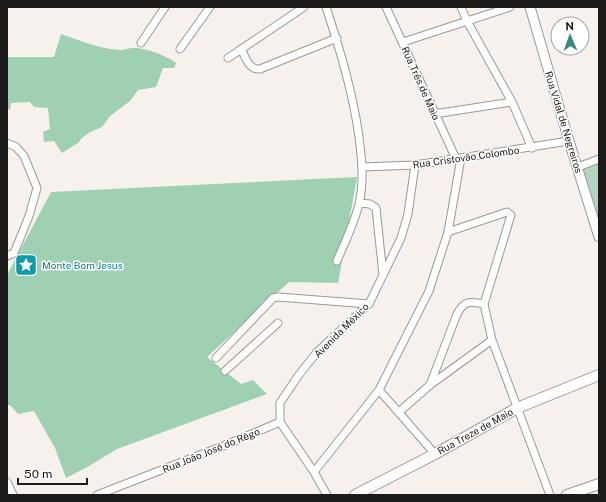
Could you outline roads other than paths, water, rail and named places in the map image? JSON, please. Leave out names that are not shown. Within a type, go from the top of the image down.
[{"type":"main road","name":"Rua Treze de Maio","points":[[355,495],[435,454],[517,408],[599,375]]},
{"type":"main road","points":[[567,495],[599,484]]},
{"type":"street","points":[[141,43],[165,7]]},
{"type":"street","points":[[180,49],[210,7]]},
{"type":"street","points":[[289,7],[301,9]]},
{"type":"street","points":[[326,7],[337,38],[356,115],[363,167],[359,203],[352,227],[337,261]]},
{"type":"street","name":"Rua Três de Maio","points":[[386,7],[434,114],[458,159]]},
{"type":"street","points":[[460,7],[512,102],[532,148]]},
{"type":"street","points":[[403,42],[510,7]]},
{"type":"street","name":"Rua Vidal de Negreiros","points":[[530,7],[569,142],[599,234]]},
{"type":"street","points":[[228,58],[301,9]]},
{"type":"street","points":[[241,49],[250,67],[254,70],[260,70],[337,38]]},
{"type":"street","points":[[434,114],[512,102]]},
{"type":"street","name":"Rua Cristovão Colombo","points":[[363,167],[415,165],[569,142]]},
{"type":"street","points":[[7,143],[16,147],[24,156],[37,188],[30,216],[14,252],[7,256]]},
{"type":"street","points":[[314,472],[380,390],[428,291],[448,232],[458,159]]},
{"type":"street","points":[[578,166],[599,159]]},
{"type":"street","name":"Avenida México","points":[[280,422],[280,403],[298,376],[317,352],[369,304],[401,238],[405,226],[415,165]]},
{"type":"street","points":[[359,203],[370,204],[376,208],[383,275]]},
{"type":"street","points":[[448,232],[504,213],[510,213],[510,218],[484,304],[492,340],[550,495]]},
{"type":"street","points":[[216,358],[273,298],[278,297],[369,304]]},
{"type":"street","points":[[430,385],[456,314],[460,307],[470,302],[484,304]]},
{"type":"street","points":[[225,371],[278,323]]},
{"type":"street","points":[[399,412],[430,385],[492,340]]},
{"type":"street","points":[[380,390],[435,454]]},
{"type":"street","points":[[280,422],[314,472],[327,495]]},
{"type":"street","name":"Rua João José do Rêgo","points":[[97,495],[280,422]]},
{"type":"street","points":[[7,482],[13,495]]},
{"type":"place","name":"Monte Bom Jesus","points":[[26,265]]}]
